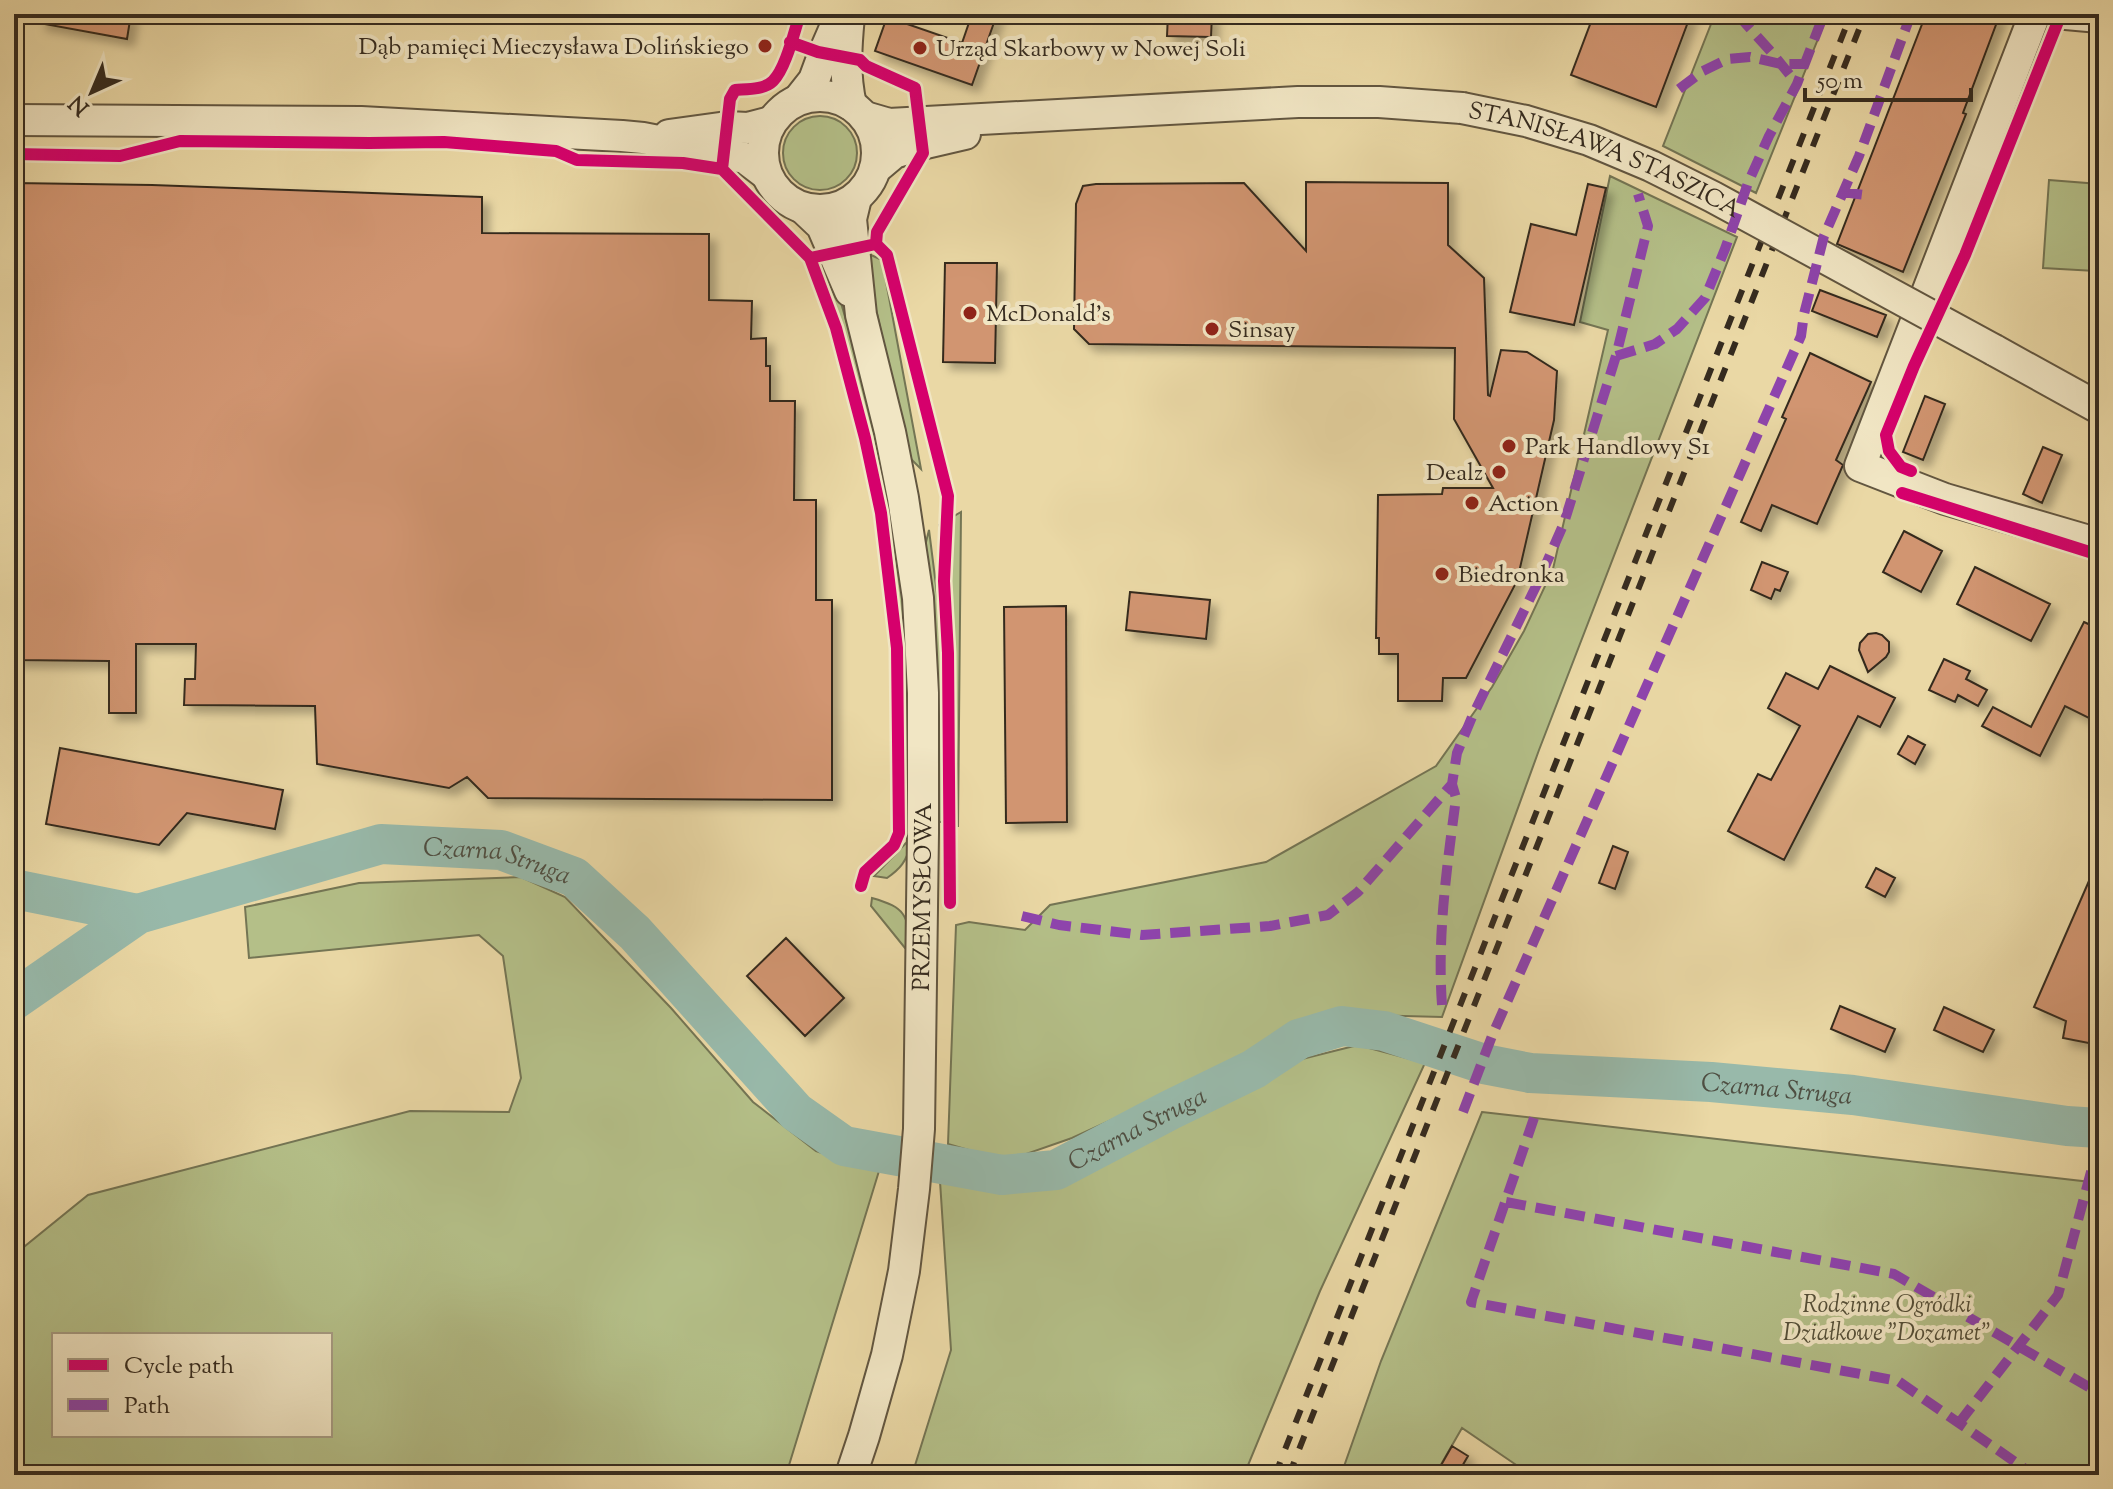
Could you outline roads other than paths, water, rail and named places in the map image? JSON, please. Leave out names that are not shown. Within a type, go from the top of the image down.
[{"type":"street","points":[[799,99],[814,80],[841,14]]},
{"type":"street","points":[[849,14],[846,84],[858,111],[874,133],[877,151],[875,169],[868,185],[856,198],[840,207],[822,211],[804,209],[788,202],[766,174],[762,156],[764,138],[771,122],[783,108],[799,99],[817,96],[835,98],[858,111]]},
{"type":"street","points":[[2035,14],[1860,466],[1945,499],[2099,544]]},
{"type":"street","points":[[2066,14],[2099,17]]},
{"type":"street","name":"STANISŁAWA STASZICA","points":[[858,111],[889,124],[1298,102],[1379,102],[1462,108],[1526,121],[1589,140],[1713,197],[2099,408]]},
{"type":"street","name":"STANISŁAWA STASZICA","points":[[875,169],[894,153],[922,144],[1061,114]]},
{"type":"street","points":[[14,120],[361,122],[643,138],[745,158],[766,174]]},
{"type":"street","points":[[643,138],[727,127],[748,128],[771,122]]},
{"type":"street","name":"PRZEMYSŁOWA","points":[[851,1475],[887,1355],[904,1271],[914,1189],[919,1129],[923,724],[920,622],[903,498],[861,315],[851,219],[856,198]]},
{"type":"street","name":"PRZEMYSŁOWA","points":[[804,209],[822,226],[861,315]]},
{"type":"waterway","name":"Czarna Struga","points":[[14,1000],[138,914],[381,844],[501,850],[574,877],[635,933],[796,1112],[844,1146],[1002,1175],[1056,1170],[1254,1069],[1299,1039],[1342,1026],[1384,1031],[1484,1064],[1530,1073],[1711,1082],[1853,1095],[2099,1128]]},
{"type":"waterway","name":"Czarna Struga","points":[[14,889],[138,914]]},
{"type":"railway","points":[[1275,1475],[1851,14]]},
{"type":"railway","points":[[1289,1475],[1865,14]]},
{"type":"place","name":"Dąb pamięci Mieczysława Dolińskiego","points":[[765,46]]},
{"type":"place","name":"Urząd Skarbowy w Nowej Soli","points":[[920,48]]},
{"type":"place","name":"McDonald's","points":[[970,313]]},
{"type":"place","name":"Sinsay","points":[[1212,329]]},
{"type":"place","name":"Park Handlowy S1","points":[[1509,446]]},
{"type":"place","name":"Dealz","points":[[1499,472]]},
{"type":"place","name":"Action","points":[[1472,503]]},
{"type":"place","name":"Biedronka","points":[[1442,574]]},
{"type":"park label","name":"Rodzinne Ogródki Działkowe \"Dozamet\"","points":[[1887,1318]]}]
